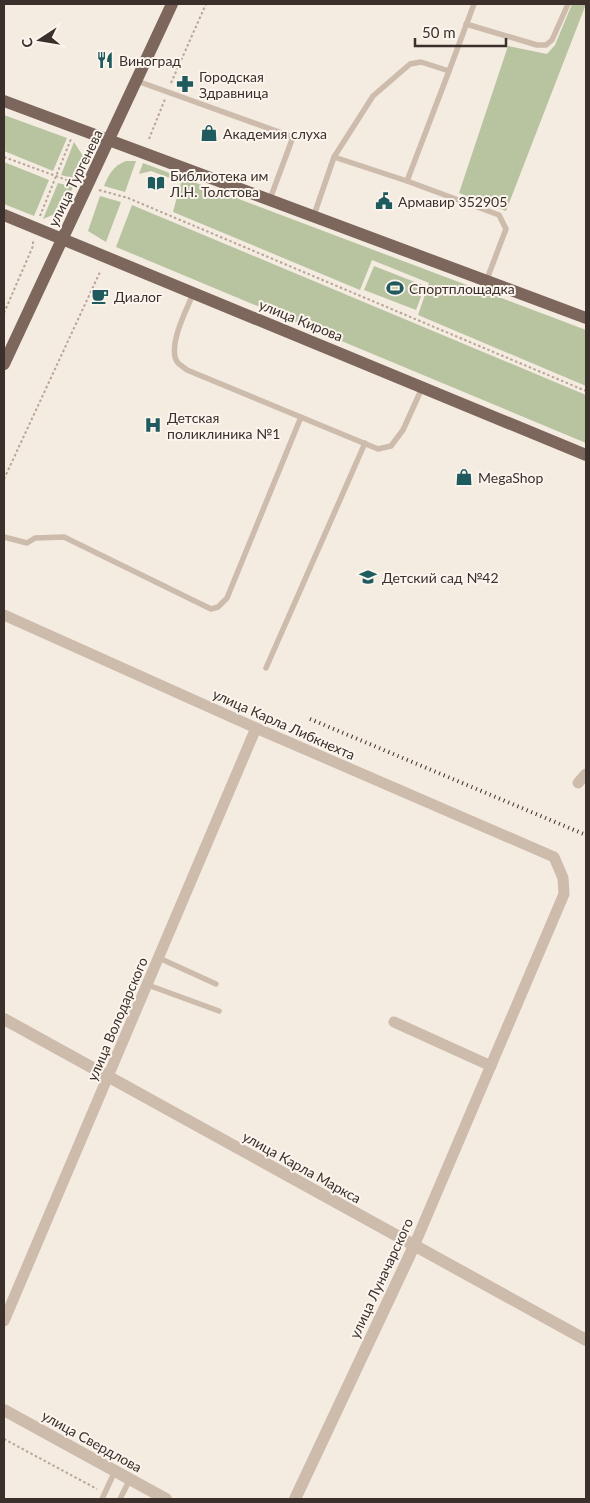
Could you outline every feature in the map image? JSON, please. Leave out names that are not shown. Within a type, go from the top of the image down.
[{"type":"main road","name":"улица Тургенева","points":[[4,364],[172,4]]},
{"type":"main road","points":[[4,101],[487,279],[586,318]]},
{"type":"main road","name":"улица Кирова","points":[[4,214],[424,386],[586,455]]},
{"type":"street","name":"улица Карла Либкнехта","points":[[4,615],[256,728],[554,857]]},
{"type":"street","name":"улица Володарского","points":[[4,1321],[256,728]]},
{"type":"street","name":"улица Луначарского","points":[[295,1499],[414,1246],[564,894],[563,878],[554,857]]},
{"type":"street","name":"улица Карла Маркса","points":[[4,1019],[586,1340]]},
{"type":"street","points":[[394,1022],[491,1066]]},
{"type":"street","name":"улица Свердлова","points":[[4,1410],[166,1499]]},
{"type":"lane","points":[[407,181],[474,4]]},
{"type":"lane","points":[[466,24],[537,45],[546,45],[552,40],[568,4]]},
{"type":"lane","points":[[314,215],[334,157],[374,96],[410,64],[421,62],[449,71]]},
{"type":"lane","points":[[137,81],[293,137],[270,199]]},
{"type":"lane","points":[[334,157],[407,181],[499,215],[506,229],[487,279]]},
{"type":"lane","points":[[194,292],[176,338],[174,353],[178,362],[187,370],[365,444],[378,449],[391,446],[403,430],[424,386]]},
{"type":"lane","points":[[4,537],[27,543],[35,538],[64,537],[211,609],[218,607],[227,598],[301,417]]},
{"type":"lane","points":[[266,668],[365,444]]},
{"type":"lane","points":[[159,958],[216,984]]},
{"type":"lane","points":[[148,985],[219,1012]]},
{"type":"lane","points":[[103,1496],[115,1471]]},
{"type":"lane","points":[[120,1499],[130,1479]]},
{"type":"path","points":[[148,139],[206,4]]},
{"type":"path","points":[[40,216],[72,138]]},
{"type":"path","points":[[4,157],[56,178],[128,198],[586,391]]},
{"type":"path","points":[[4,313],[33,246],[33,236]]},
{"type":"path","points":[[4,479],[100,272]]},
{"type":"path","points":[[4,1439],[103,1496]]},
{"type":"green space","points":[[572,4],[586,4],[506,211],[459,193],[508,46],[547,54],[555,45]]},
{"type":"green space","points":[[4,115],[67,138],[53,171],[4,151]]},
{"type":"green space","points":[[74,142],[83,156],[77,179],[61,175]]},
{"type":"green space","points":[[126,161],[136,161],[125,192],[104,186],[112,171]]},
{"type":"green space","points":[[4,162],[49,180],[34,216],[4,204]]},
{"type":"green space","points":[[143,163],[586,330],[586,386],[418,315],[429,283],[372,260],[360,290],[173,212],[181,182],[151,171],[139,174]]},
{"type":"green space","points":[[58,183],[73,187],[62,211],[43,219]]},
{"type":"green space","points":[[100,196],[121,202],[106,242],[88,231]]},
{"type":"green space","points":[[132,205],[586,395],[586,443],[116,247]]},
{"type":"green space","name":"Спортплощадка","points":[[374,266],[425,286],[416,310],[364,290]]},
{"type":"railway","points":[[310,719],[586,835]]},
{"type":"place","name":"Виноград","points":[[105,60]]},
{"type":"place","name":"Городская Здравница","points":[[185,84]]},
{"type":"place","name":"Академия слуха","points":[[209,133]]},
{"type":"place","name":"Библиотека им Л.Н. Толстова","points":[[156,183]]},
{"type":"place","name":"Армавир 352905","points":[[384,201]]},
{"type":"place","name":"Спортплощадка","points":[[395,288]]},
{"type":"place","name":"Диалог","points":[[100,296]]},
{"type":"place","name":"Детская поликлиника №1","points":[[153,425]]},
{"type":"place","name":"MegaShop","points":[[464,477]]},
{"type":"place","name":"Детский сад №42","points":[[368,577]]}]
